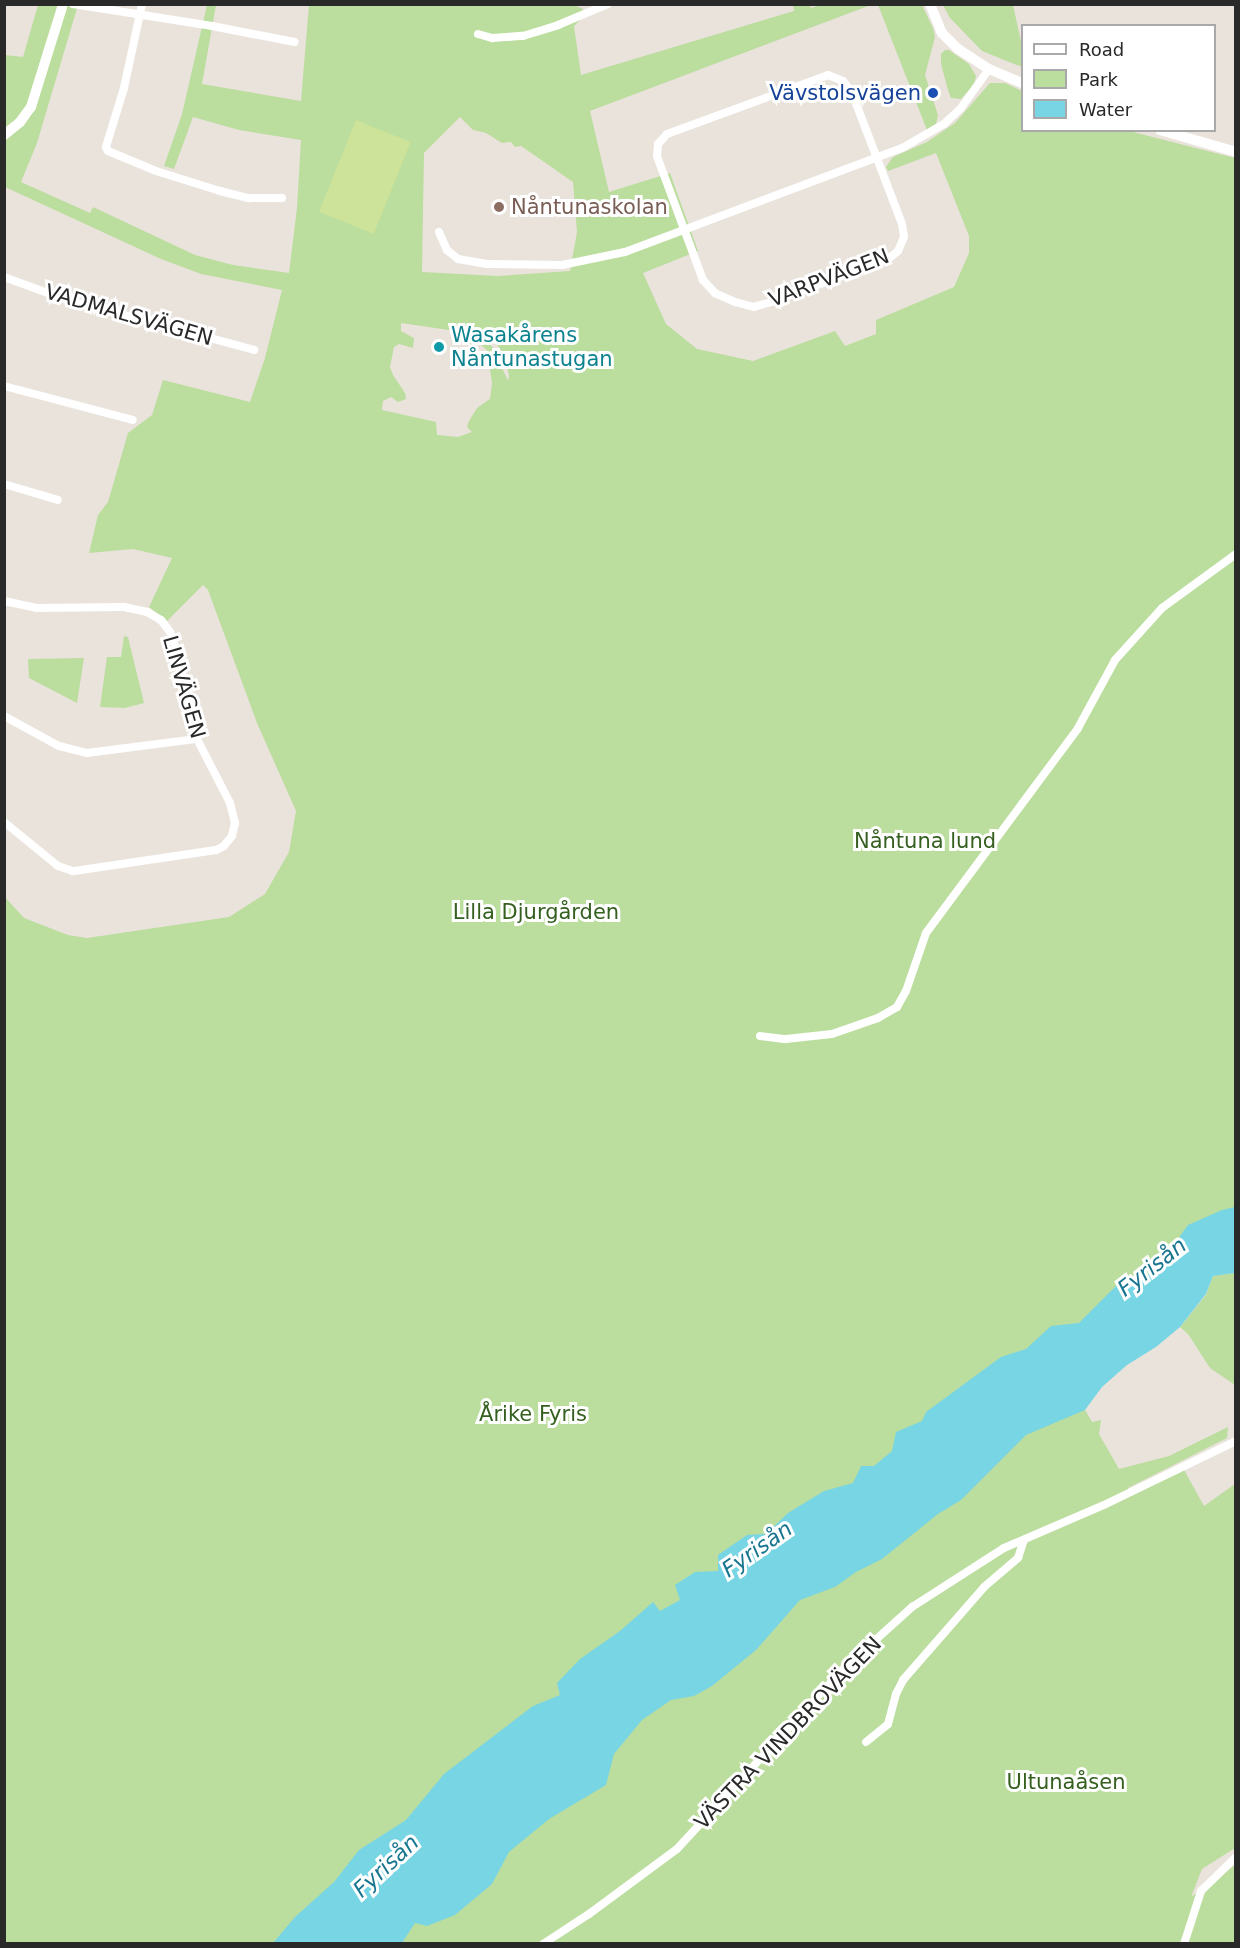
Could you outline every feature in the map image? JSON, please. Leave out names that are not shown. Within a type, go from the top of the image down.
[{"type":"street","points":[[4,135],[21,122],[32,107],[63,4]]},
{"type":"street","points":[[73,4],[294,42]]},
{"type":"street","points":[[142,4],[124,88],[106,147],[108,151],[167,175],[220,191],[249,198],[282,198]]},
{"type":"street","points":[[478,34],[507,38],[523,36],[558,25],[608,4]]},
{"type":"street","points":[[930,4],[942,33],[958,49],[989,69],[1021,82]]},
{"type":"street","points":[[439,232],[447,250],[458,259],[487,264],[562,265],[625,252],[684,232],[904,147],[944,124],[961,108],[989,69]]},
{"type":"street","name":"VARPVÄGEN","points":[[828,75],[843,81],[852,93],[876,158],[902,224],[904,237],[898,251],[888,259],[753,307],[715,293],[703,280],[657,156],[658,144],[667,134],[828,75]]},
{"type":"street","points":[[1167,132],[1236,152]]},
{"type":"street","name":"VADMALSVÄGEN","points":[[4,277],[64,299],[254,350]]},
{"type":"street","points":[[4,386],[133,420]]},
{"type":"street","points":[[4,484],[58,500]]},
{"type":"street","points":[[760,1036],[786,1039],[832,1034],[878,1018],[897,1006],[906,991],[926,933],[1019,804],[1078,728],[1115,660],[1162,608],[1236,554]]},
{"type":"street","name":"LINVÄGEN","points":[[4,601],[36,608],[124,607],[147,612],[158,619],[170,632],[177,652],[196,739],[235,816],[232,836],[216,850],[70,871],[58,866],[4,822]]},
{"type":"street","points":[[4,716],[59,746],[87,753],[196,739]]},
{"type":"street","name":"VÄSTRA VINDBROVÄGEN","points":[[543,1944],[589,1914],[677,1849],[841,1671],[912,1607],[1004,1548],[1113,1501],[1236,1441]]},
{"type":"street","points":[[866,1743],[888,1724],[896,1694],[903,1680],[984,1587],[1018,1558],[1024,1540]]},
{"type":"street","points":[[1184,1944],[1202,1891],[1236,1857]]},
{"type":"green space","name":"Årike Fyris","points":[[38,5],[78,5],[37,143],[21,182],[90,213],[93,207],[195,255],[233,265],[289,273],[297,208],[301,140],[239,130],[193,117],[174,169],[164,166],[182,114],[207,5],[216,5],[202,84],[301,101],[309,5],[574,5],[583,9],[581,19],[574,26],[581,75],[794,11],[793,5],[809,5],[811,8],[821,5],[871,5],[590,111],[609,192],[670,173],[698,251],[643,273],[666,324],[697,349],[753,361],[835,331],[845,346],[876,334],[876,320],[954,287],[969,253],[969,236],[936,153],[888,171],[886,167],[893,157],[927,142],[955,123],[990,83],[1005,83],[1021,91],[1021,132],[1133,132],[1235,158],[1235,1233],[1059,1364],[1092,1422],[1101,1420],[1099,1434],[1119,1469],[1169,1456],[1228,1427],[1227,1438],[1128,1488],[1130,1492],[1183,1468],[1204,1506],[1235,1484],[1235,1848],[1202,1869],[1191,1897],[1235,1865],[1235,1943],[5,1943],[4,896],[24,918],[68,935],[87,938],[229,917],[265,894],[289,852],[296,811],[257,723],[208,590],[203,585],[167,621],[149,607],[172,558],[133,549],[89,553],[98,515],[108,502],[128,433],[152,415],[163,380],[250,402],[265,358],[282,290],[201,274],[161,259],[5,187],[5,55],[23,57]],"holes":[[[460,117],[473,130],[486,133],[502,143],[511,142],[515,147],[521,146],[573,182],[577,232],[570,271],[498,276],[422,272],[424,153]],[[401,323],[483,335],[494,340],[503,353],[509,375],[508,381],[492,346],[478,336],[460,340],[466,344],[481,345],[487,350],[492,383],[490,399],[477,408],[469,421],[467,427],[472,432],[458,437],[437,435],[436,422],[382,410],[383,401],[391,397],[398,402],[406,399],[390,367],[394,347],[399,344],[413,348],[414,338],[401,331]]]},
{"type":"green space","points":[[878,5],[922,5],[933,28],[935,37],[925,75],[938,115],[936,124],[927,130]]},
{"type":"green space","points":[[943,5],[1013,5],[1021,41],[1021,67],[982,51],[950,18]]},
{"type":"green space","points":[[949,50],[969,64],[976,76],[974,85],[961,99],[951,98],[948,90],[941,64],[941,54]]},
{"type":"green space","points":[[356,120],[411,142],[374,234],[319,212]]},
{"type":"green space","points":[[124,636],[128,637],[144,703],[125,708],[100,707],[107,657],[121,657]]},
{"type":"green space","points":[[84,658],[77,703],[29,678],[28,659]]},
{"type":"green space","points":[[1235,1273],[1235,1385],[1210,1368],[1188,1334],[1180,1327],[1206,1295],[1213,1276]]},
{"type":"water","name":"Fyrisån","points":[[1235,1207],[1235,1273],[1213,1276],[1206,1294],[1180,1327],[1156,1347],[1127,1365],[1102,1387],[1085,1410],[1026,1435],[961,1500],[938,1514],[882,1559],[856,1572],[835,1587],[800,1600],[756,1650],[712,1686],[694,1696],[671,1700],[642,1720],[614,1754],[606,1785],[549,1819],[509,1852],[492,1884],[455,1915],[427,1926],[415,1923],[402,1943],[273,1943],[295,1917],[334,1882],[359,1850],[406,1820],[444,1774],[533,1706],[560,1695],[557,1683],[580,1659],[620,1631],[653,1602],[660,1611],[680,1600],[675,1585],[695,1572],[718,1571],[718,1555],[747,1535],[766,1534],[788,1513],[824,1491],[853,1483],[861,1466],[874,1466],[892,1451],[896,1432],[922,1421],[926,1412],[1001,1357],[1026,1349],[1051,1326],[1079,1323],[1120,1282],[1159,1271],[1180,1249],[1180,1236],[1188,1225],[1222,1210]]},
{"type":"place","name":"Vävstolsvägen","points":[[933,93]]},
{"type":"place","name":"Nåntunaskolan","points":[[499,207]]},
{"type":"place","name":"Wasakårens Nåntunastugan","points":[[439,347]]},
{"type":"park label","name":"Nåntuna lund","points":[[925,841]]},
{"type":"park label","name":"Lilla Djurgården","points":[[536,912]]},
{"type":"park label","name":"Ultunaåsen","points":[[1066,1782]]}]
